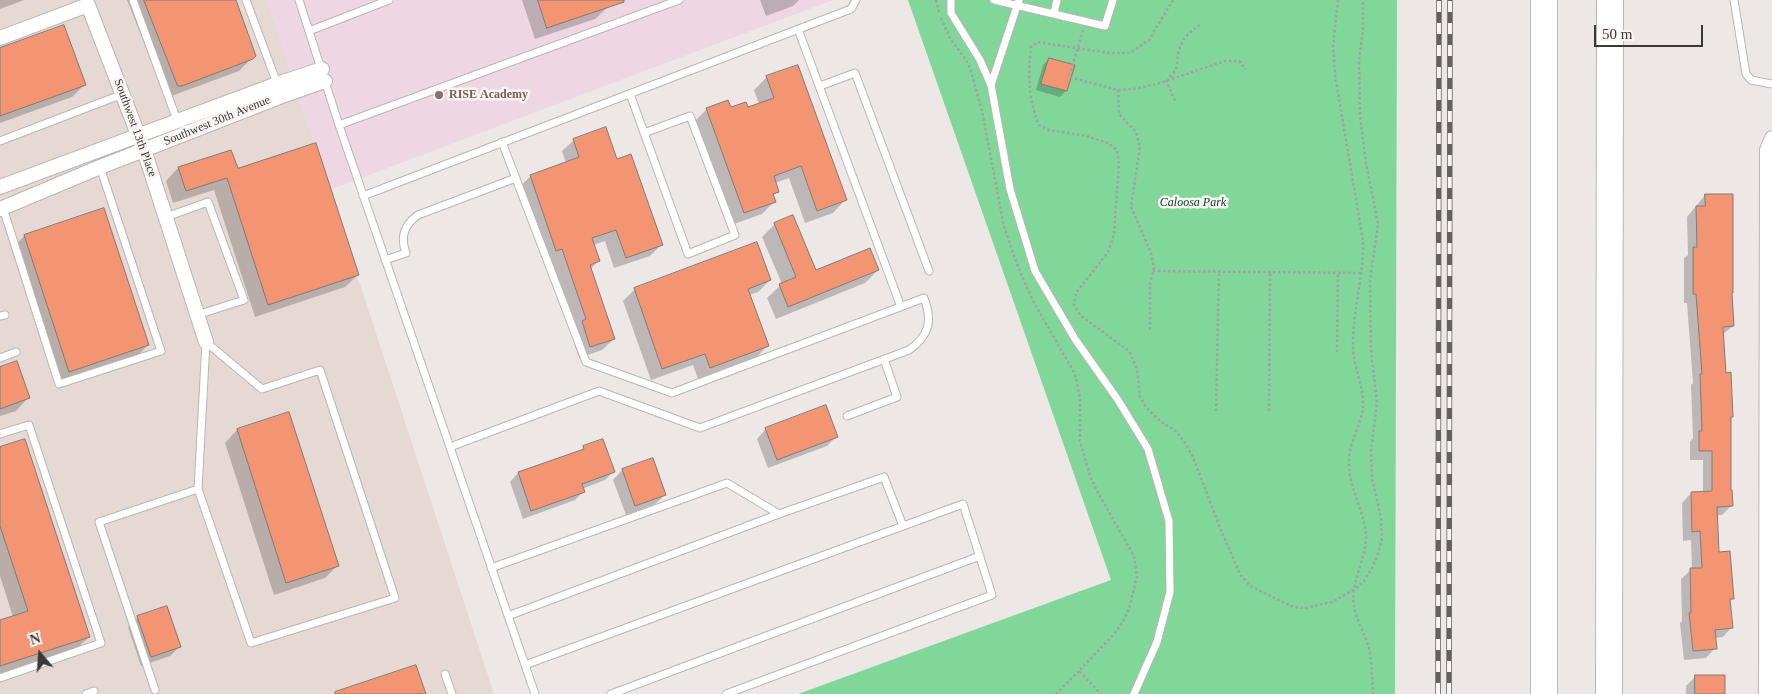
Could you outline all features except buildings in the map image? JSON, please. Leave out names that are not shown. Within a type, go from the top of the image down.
[{"type":"highway","points":[[1544,0],[1544,694]]},
{"type":"highway","points":[[1609,694],[1610,0]]},
{"type":"street","name":"Southwest 13th Place","points":[[0,38],[88,5],[139,135],[206,342]]},
{"type":"street","name":"Southwest 30th Avenue","points":[[0,187],[177,120],[324,75]]},
{"type":"street","name":"Southwest 30th Avenue","points":[[2,209],[144,150],[280,90]]},
{"type":"street","points":[[1766,694],[1767,150],[1772,138]]},
{"type":"lane","points":[[134,0],[177,120]]},
{"type":"lane","points":[[246,0],[280,90]]},
{"type":"lane","points":[[299,0],[363,196],[535,694]]},
{"type":"lane","points":[[309,31],[389,0]]},
{"type":"lane","points":[[339,125],[679,0]]},
{"type":"lane","points":[[363,196],[851,9],[856,0]]},
{"type":"lane","points":[[951,0],[951,13],[980,60],[991,85],[1010,189],[1035,271],[1075,339],[1118,400],[1148,449],[1169,520],[1170,592],[1157,642],[1134,694]]},
{"type":"lane","points":[[994,0],[1019,3],[1105,26],[1113,0]]},
{"type":"lane","points":[[1054,13],[1057,0]]},
{"type":"lane","points":[[1734,0],[1746,74],[1751,80],[1772,84]]},
{"type":"lane","points":[[991,85],[1019,3]]},
{"type":"lane","points":[[798,29],[901,307]]},
{"type":"lane","points":[[820,86],[856,72],[930,271]]},
{"type":"lane","points":[[0,141],[123,94]]},
{"type":"lane","points":[[630,94],[644,133],[688,254],[735,235],[690,116],[644,133]]},
{"type":"lane","points":[[450,447],[599,392],[700,428],[909,350],[919,343],[926,333],[929,322],[929,310],[924,298],[672,393],[586,362],[502,142]]},
{"type":"lane","points":[[2,209],[59,384],[161,351],[100,167]]},
{"type":"lane","points":[[385,260],[406,252],[403,244],[403,235],[410,220],[418,215],[516,178]]},
{"type":"lane","points":[[166,216],[208,202],[244,300],[198,315]]},
{"type":"lane","points":[[206,342],[262,388],[320,370],[395,598],[251,643],[198,489],[206,342]]},
{"type":"lane","points":[[0,358],[16,352]]},
{"type":"lane","points":[[847,416],[897,397],[884,359]]},
{"type":"lane","points":[[0,434],[29,425],[101,643],[0,678]]},
{"type":"lane","points":[[508,616],[779,514],[884,477],[903,526]]},
{"type":"lane","points":[[491,568],[727,483],[779,514]]},
{"type":"lane","points":[[155,690],[99,522],[198,489]]},
{"type":"lane","points":[[525,665],[963,504],[992,595],[726,694]]},
{"type":"lane","points":[[611,694],[980,556]]},
{"type":"lane","points":[[445,674],[452,694]]},
{"type":"lane","points":[[86,694],[94,691]]},
{"type":"path","points":[[936,0],[942,21],[950,38],[966,60],[973,78],[982,111],[1004,228],[1018,266],[1033,301],[1075,374],[1080,398],[1080,441],[1090,476],[1134,556],[1136,577],[1132,598],[1123,621],[1115,634],[1056,694]]},
{"type":"path","points":[[1173,0],[1149,40],[1130,53],[1109,53],[1036,42],[1031,47],[1029,76],[1032,103],[1039,125],[1049,130],[1087,136],[1108,143],[1117,150],[1120,164],[1114,234],[1108,252],[1076,293],[1074,304],[1080,315],[1129,351],[1137,369],[1140,396],[1146,407],[1160,421],[1177,432],[1193,457],[1240,574],[1250,586],[1293,606],[1305,608],[1332,602],[1355,589],[1364,581],[1378,554],[1382,538],[1382,526],[1372,478],[1371,451],[1377,403],[1370,350],[1370,280],[1378,224],[1366,163],[1360,116],[1359,60],[1363,31],[1363,0]]},
{"type":"path","points":[[1338,0],[1333,35],[1333,56],[1363,241],[1353,343],[1354,362],[1362,390],[1363,408],[1352,440],[1349,462],[1352,486],[1364,524],[1366,546],[1355,589],[1354,605],[1368,646],[1373,694]]},
{"type":"path","points":[[1086,21],[1069,77],[1118,90],[1146,86],[1225,62],[1239,62],[1246,69]]},
{"type":"path","points":[[1165,81],[1176,71],[1179,50],[1185,38],[1193,28],[1200,25]]},
{"type":"path","points":[[1165,81],[1176,103]]},
{"type":"path","points":[[1118,90],[1119,114],[1133,128],[1139,140],[1140,152],[1130,207],[1151,253],[1154,268],[1150,291],[1150,330]]},
{"type":"path","points":[[1154,271],[1361,273]]},
{"type":"path","points":[[1216,411],[1219,271]]},
{"type":"path","points":[[1269,411],[1270,272]]},
{"type":"path","points":[[1337,352],[1338,272]]},
{"type":"path","points":[[1079,671],[1101,694]]},
{"type":"shaded area","points":[[0,0],[267,0],[494,694],[0,694]]},
{"type":"shaded area","name":"RISE Academy","points":[[267,0],[833,0],[329,190]]},
{"type":"green space","name":"Caloosa Park","points":[[908,0],[1397,0],[1395,694],[798,694],[1111,580]]},
{"type":"railway","points":[[1438,694],[1439,0]]},
{"type":"railway","points":[[1449,694],[1450,0]]},
{"type":"place","name":"RISE Academy","points":[[439,95]]}]
